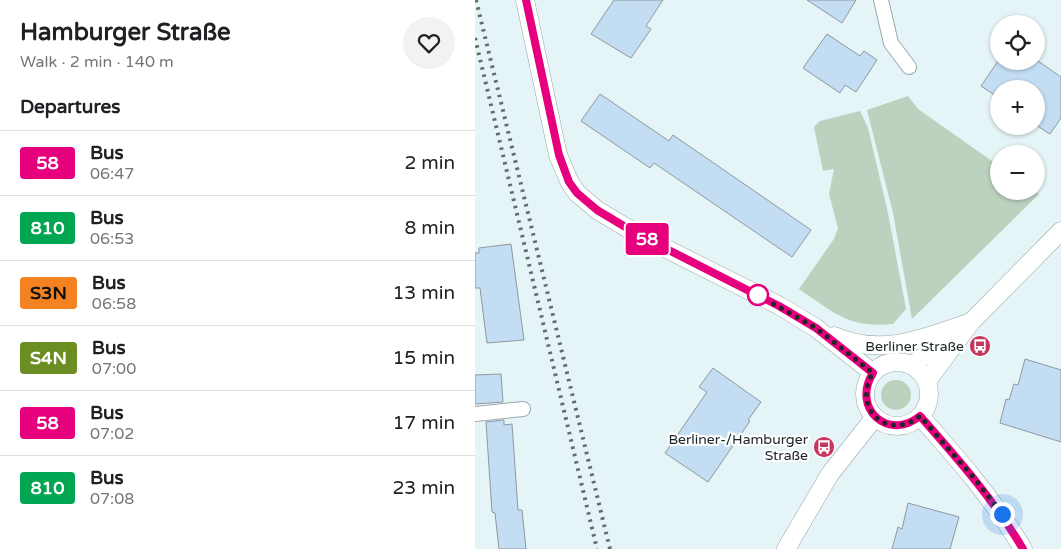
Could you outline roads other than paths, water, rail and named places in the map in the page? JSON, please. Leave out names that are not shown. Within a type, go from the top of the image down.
[{"type":"street","points":[[525,0],[559,155],[569,182],[577,193],[597,210],[637,234],[779,306],[816,328],[873,373]]},
{"type":"street","points":[[881,0],[891,43],[909,67]]},
{"type":"street","points":[[927,381],[971,322],[1061,231]]},
{"type":"street","points":[[816,328],[847,341],[877,346],[911,342],[971,322]]},
{"type":"street","points":[[912,365],[971,322]]},
{"type":"street","points":[[891,362],[912,365],[927,381],[929,396],[920,416],[913,421],[898,426],[882,422],[875,417],[866,400],[868,381],[881,366],[891,362]]},
{"type":"street","points":[[475,414],[523,409]]},
{"type":"street","points":[[920,416],[974,478],[1002,514],[1023,549]]},
{"type":"street","points":[[786,549],[829,474],[875,417]]},
{"type":"railway","points":[[476,0],[610,549]]},
{"type":"railway","points":[[475,38],[597,549]]},
{"type":"place","name":"Berliner Straße","points":[[980,346]]},
{"type":"place","name":"Berliner-/Hamburger Straße","points":[[824,447]]}]
